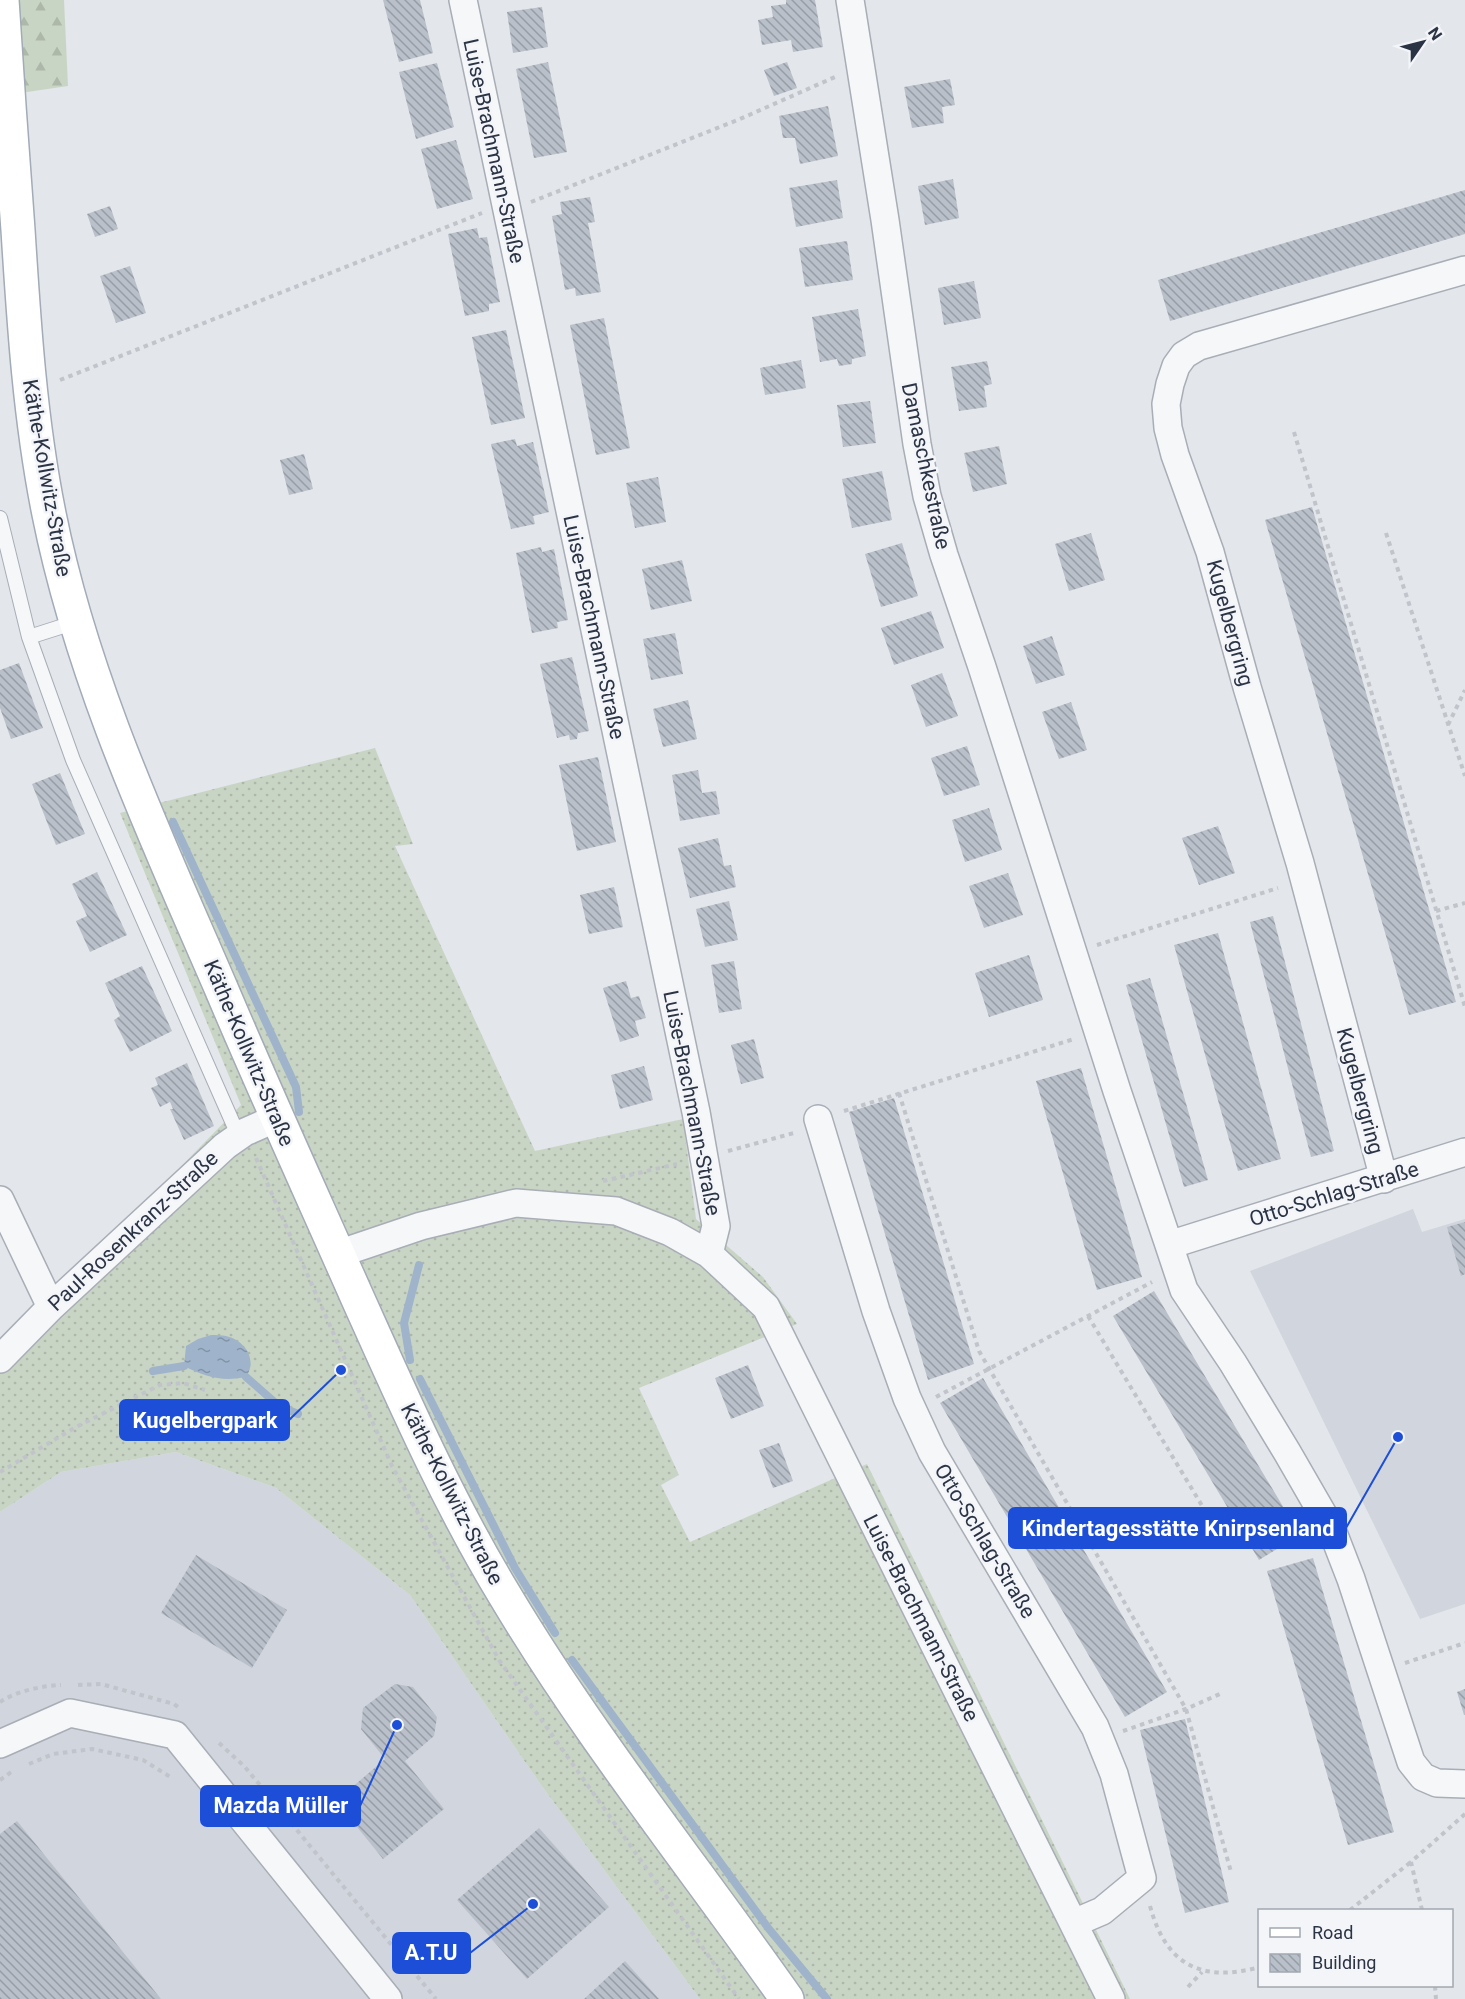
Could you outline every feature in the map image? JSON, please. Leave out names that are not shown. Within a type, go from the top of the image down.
[{"type":"main road","name":"Käthe-Kollwitz-Straße","points":[[2,0],[24,333],[48,512],[76,622],[96,685],[131,778],[277,1118],[423,1443],[462,1521],[503,1593],[558,1681],[787,1999]]},
{"type":"street","name":"Luise-Brachmann-Straße","points":[[463,0],[693,1101],[716,1226],[709,1254]]},
{"type":"street","name":"Damaschkestraße","points":[[850,0],[917,444],[927,496],[1098,1031]]},
{"type":"street","name":"Kugelbergring","points":[[1384,1179],[1304,879],[1210,552],[1175,455],[1168,428],[1166,404],[1176,366],[1184,355],[1199,346],[1465,270]]},
{"type":"street","points":[[1098,1031],[1184,1290],[1239,1373],[1332,1530],[1351,1579],[1411,1762],[1423,1777],[1437,1783],[1465,1784]]},
{"type":"street","name":"Paul-Rosenkranz-Straße","points":[[0,1359],[51,1307],[225,1146],[277,1118]]},
{"type":"street","name":"Otto-Schlag-Straße","points":[[819,1123],[876,1311],[912,1410],[932,1452],[1095,1727],[1114,1774],[1142,1878]]},
{"type":"street","name":"Otto-Schlag-Straße","points":[[1173,1257],[1384,1179],[1465,1152]]},
{"type":"street","points":[[0,1200],[51,1307]]},
{"type":"street","name":"Luise-Brachmann-Straße","points":[[338,1254],[421,1226],[516,1203],[616,1211],[670,1232],[709,1254],[766,1307],[1112,1999]]},
{"type":"street","points":[[0,1744],[70,1713],[175,1735],[388,1999]]},
{"type":"street","points":[[1074,1923],[1102,1911],[1142,1878]]},
{"type":"lane","points":[[0,518],[29,637],[72,760],[239,1137]]},
{"type":"lane","points":[[29,637],[76,622]]},
{"type":"path","points":[[31,391],[740,119],[860,66]]},
{"type":"path","points":[[1294,432],[1465,1007]]},
{"type":"path","points":[[1386,533],[1465,776]]},
{"type":"path","points":[[1448,726],[1465,690]]},
{"type":"path","points":[[1073,953],[1304,879]]},
{"type":"path","points":[[1436,911],[1465,903]]},
{"type":"path","points":[[601,1181],[704,1158],[819,1123],[899,1094],[1098,1031]]},
{"type":"path","points":[[899,1094],[979,1351],[1186,1709],[1231,1872]]},
{"type":"path","points":[[912,1410],[1088,1316],[1173,1257]]},
{"type":"path","points":[[1088,1316],[1216,1529]]},
{"type":"path","points":[[0,1472],[76,1427],[160,1385],[183,1383],[205,1390]]},
{"type":"path","points":[[1381,1670],[1465,1643]]},
{"type":"path","points":[[1099,1737],[1131,1729],[1222,1693]]},
{"type":"path","points":[[0,1780],[13,1770],[53,1754],[92,1749],[143,1760],[177,1781]]},
{"type":"path","points":[[1352,1909],[1411,1862],[1465,1814]]},
{"type":"path","points":[[1411,1862],[1422,1909]]},
{"type":"path","points":[[1142,1878],[1156,1927],[1171,1950],[1185,1964],[1202,1972],[1227,1973],[1258,1967]]},
{"type":"path","points":[[1188,1987],[1202,1972]]},
{"type":"shaded area","points":[[1413,1209],[1422,1232],[1465,1219],[1465,1604],[1420,1619],[1250,1271]]},
{"type":"shaded area","points":[[176,1452],[276,1488],[410,1595],[541,1785],[700,1999],[0,1999],[0,1512],[61,1472]]},
{"type":"green space","points":[[0,0],[64,0],[68,86],[0,96]]},
{"type":"green space","points":[[375,748],[413,844],[395,846],[535,1151],[683,1119],[696,1219],[763,1277],[797,1324],[639,1388],[679,1475],[661,1485],[690,1542],[867,1464],[1130,1999],[700,1999],[541,1785],[410,1595],[276,1488],[176,1452],[61,1472],[0,1512],[0,1352],[241,1105],[120,813]]},
{"type":"water","points":[[211,1335],[233,1338],[244,1346],[251,1364],[246,1377],[214,1378],[184,1366],[186,1346]]},
{"type":"building","points":[[383,0],[420,0],[433,53],[399,62]]},
{"type":"building","points":[[786,0],[815,0],[823,47],[793,52],[791,40],[762,45],[758,20],[773,17],[771,6],[786,4]]},
{"type":"building","points":[[542,7],[548,47],[513,53],[507,12]]},
{"type":"building","points":[[548,62],[567,152],[534,158],[516,69]]},
{"type":"building","points":[[787,62],[797,88],[774,96],[764,70]]},
{"type":"building","points":[[437,63],[454,127],[416,139],[399,72]]},
{"type":"building","points":[[950,79],[955,105],[942,107],[944,123],[912,128],[904,87]]},
{"type":"building","points":[[828,106],[838,156],[800,164],[795,138],[783,138],[779,116]]},
{"type":"building","points":[[456,140],[473,199],[437,209],[421,149]]},
{"type":"building","points":[[953,179],[959,218],[925,225],[918,186]]},
{"type":"building","points":[[837,180],[843,218],[796,227],[789,188]]},
{"type":"building","points":[[1465,190],[1465,234],[1170,321],[1158,280]]},
{"type":"building","points":[[590,197],[595,222],[588,223],[601,292],[576,296],[575,288],[565,290],[552,216],[562,214],[560,202]]},
{"type":"building","points":[[110,206],[118,229],[95,237],[87,214]]},
{"type":"building","points":[[477,228],[479,238],[487,237],[500,302],[489,304],[489,311],[465,316],[448,234]]},
{"type":"building","points":[[847,241],[853,280],[805,287],[799,248]]},
{"type":"building","points":[[130,266],[146,313],[116,323],[100,276]]},
{"type":"building","points":[[974,281],[981,318],[944,325],[938,288]]},
{"type":"building","points":[[858,309],[866,356],[852,359],[852,364],[839,366],[837,359],[820,362],[812,317]]},
{"type":"building","points":[[604,318],[630,448],[596,455],[570,325]]},
{"type":"building","points":[[506,330],[525,418],[491,425],[472,337]]},
{"type":"building","points":[[801,360],[806,388],[765,395],[760,368]]},
{"type":"building","points":[[987,361],[992,384],[984,386],[987,407],[959,411],[951,367]]},
{"type":"building","points":[[870,401],[876,443],[843,447],[837,405]]},
{"type":"building","points":[[515,439],[517,446],[533,442],[549,512],[533,516],[535,524],[511,529],[491,444]]},
{"type":"building","points":[[999,446],[1007,484],[973,492],[964,453]]},
{"type":"building","points":[[304,454],[313,489],[289,495],[280,460]]},
{"type":"building","points":[[882,471],[892,520],[852,528],[842,479]]},
{"type":"building","points":[[658,477],[666,522],[635,528],[626,483]]},
{"type":"building","points":[[1312,507],[1456,1002],[1409,1015],[1265,520]]},
{"type":"building","points":[[1091,533],[1105,580],[1069,591],[1055,544]]},
{"type":"building","points":[[902,543],[918,596],[881,607],[865,554]]},
{"type":"building","points":[[541,547],[542,552],[554,549],[568,620],[557,622],[558,628],[532,633],[516,553]]},
{"type":"building","points":[[682,560],[692,601],[651,610],[642,569]]},
{"type":"building","points":[[931,611],[944,648],[894,665],[881,628]]},
{"type":"building","points":[[675,633],[683,674],[651,680],[643,639]]},
{"type":"building","points":[[1052,636],[1065,675],[1036,684],[1023,646]]},
{"type":"building","points":[[572,657],[589,731],[578,733],[577,739],[570,740],[569,735],[557,738],[540,664]]},
{"type":"building","points":[[19,663],[43,728],[11,739],[0,708],[0,670]]},
{"type":"building","points":[[942,673],[958,716],[926,727],[911,685]]},
{"type":"building","points":[[688,700],[697,739],[663,747],[653,709]]},
{"type":"building","points":[[1071,702],[1087,750],[1059,759],[1042,712]]},
{"type":"building","points":[[967,746],[980,785],[944,796],[931,758]]},
{"type":"building","points":[[598,757],[616,842],[577,851],[559,765]]},
{"type":"building","points":[[698,770],[702,793],[716,791],[720,814],[680,821],[672,775]]},
{"type":"building","points":[[60,773],[85,834],[56,845],[32,784]]},
{"type":"building","points":[[989,808],[1002,850],[965,862],[952,820]]},
{"type":"building","points":[[1218,826],[1235,873],[1199,885],[1182,838]]},
{"type":"building","points":[[718,838],[724,866],[731,865],[736,887],[690,898],[678,848]]},
{"type":"building","points":[[97,872],[127,935],[90,952],[76,921],[87,916],[72,884]]},
{"type":"building","points":[[1008,873],[1023,915],[984,928],[969,886]]},
{"type":"building","points":[[614,887],[623,927],[589,934],[580,895]]},
{"type":"building","points":[[729,901],[738,940],[705,947],[696,909]]},
{"type":"building","points":[[1273,916],[1334,1151],[1311,1157],[1250,922]]},
{"type":"building","points":[[1218,933],[1281,1159],[1238,1171],[1174,945]]},
{"type":"building","points":[[1029,955],[1043,1000],[989,1017],[975,973]]},
{"type":"building","points":[[734,961],[742,1009],[719,1013],[711,965]]},
{"type":"building","points":[[142,966],[172,1031],[130,1052],[114,1020],[120,1016],[105,983]]},
{"type":"building","points":[[1150,978],[1208,1180],[1184,1187],[1126,985]]},
{"type":"building","points":[[626,981],[631,998],[639,996],[646,1018],[635,1021],[639,1036],[620,1042],[603,988]]},
{"type":"building","points":[[754,1039],[764,1078],[741,1084],[731,1045]]},
{"type":"building","points":[[187,1063],[214,1126],[184,1140],[170,1109],[173,1109],[170,1102],[160,1107],[151,1088],[158,1085],[155,1078]]},
{"type":"building","points":[[644,1066],[653,1100],[620,1109],[611,1075]]},
{"type":"building","points":[[1081,1068],[1142,1277],[1097,1290],[1036,1081]]},
{"type":"building","points":[[894,1098],[974,1364],[928,1380],[849,1112]]},
{"type":"building","points":[[1465,1222],[1465,1274],[1461,1276],[1447,1227]]},
{"type":"building","points":[[1154,1291],[1300,1535],[1259,1560],[1113,1316]]},
{"type":"building","points":[[748,1365],[764,1406],[731,1419],[715,1378]]},
{"type":"building","points":[[983,1378],[1167,1692],[1125,1717],[940,1403]]},
{"type":"building","points":[[779,1443],[793,1481],[773,1488],[759,1450]]},
{"type":"building","points":[[196,1555],[287,1610],[252,1668],[161,1613]]},
{"type":"building","points":[[1313,1558],[1394,1832],[1348,1845],[1267,1571]]},
{"type":"building","points":[[395,1684],[413,1687],[437,1717],[434,1736],[405,1761],[444,1809],[383,1859],[336,1801],[385,1759],[361,1729],[363,1708]]},
{"type":"building","points":[[1465,1689],[1465,1715],[1464,1715],[1457,1692]]},
{"type":"building","points":[[1185,1719],[1229,1902],[1185,1913],[1140,1730]]},
{"type":"building","points":[[17,1821],[161,1999],[0,1999],[0,1834]]},
{"type":"building","points":[[539,1828],[609,1907],[527,1979],[457,1900]]},
{"type":"building","points":[[625,1961],[659,1999],[584,1999]]},
{"type":"waterway","points":[[173,822],[296,1087],[299,1112]]},
{"type":"waterway","points":[[410,1360],[404,1323],[419,1265]]},
{"type":"waterway","points":[[153,1371],[184,1366]]},
{"type":"waterway","points":[[246,1377],[279,1406],[298,1414]]},
{"type":"waterway","points":[[420,1379],[515,1568],[555,1633]]},
{"type":"waterway","points":[[572,1660],[769,1929],[827,1999]]},
{"type":"place","name":"Kugelbergpark","points":[[341,1370]]},
{"type":"place","name":"Kindertagesstätte Knirpsenland","points":[[1398,1437]]},
{"type":"place","name":"Mazda Müller","points":[[397,1725]]},
{"type":"place","name":"A.T.U","points":[[533,1904]]}]
